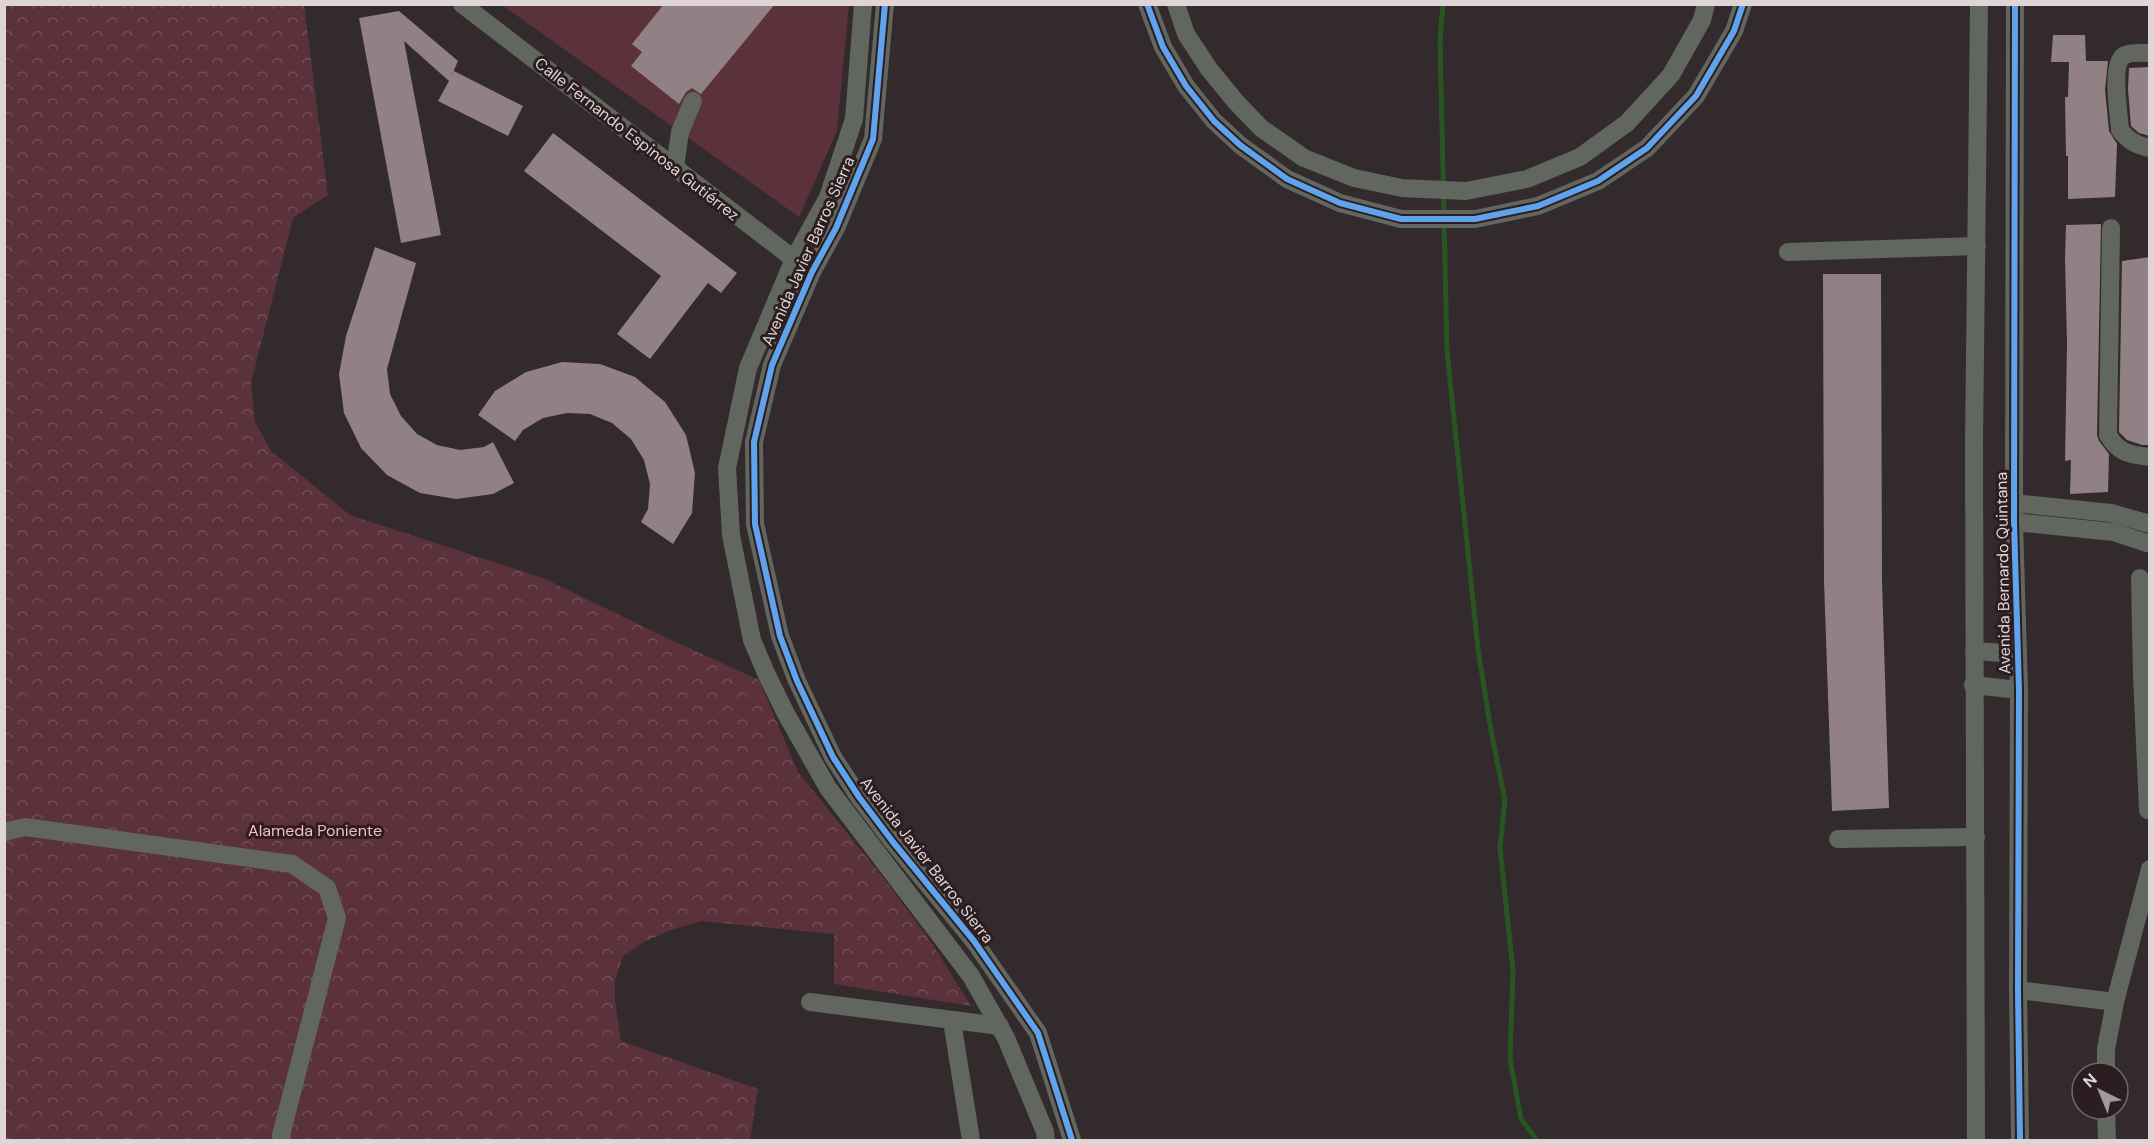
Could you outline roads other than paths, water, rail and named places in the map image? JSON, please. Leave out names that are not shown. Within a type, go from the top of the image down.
[{"type":"street","name":"Calle Fernando Espinosa Gutiérrez","points":[[462,4],[812,272]]},
{"type":"street","name":"Avenida Javier Barros Sierra","points":[[863,4],[854,119],[828,197],[794,259],[748,368],[727,468],[731,535],[752,640],[780,702],[828,788],[971,976],[1000,1026],[1047,1140]]},
{"type":"street","name":"Avenida Javier Barros Sierra","points":[[885,4],[873,139],[836,228],[812,272],[772,365],[754,442],[756,524],[780,636],[796,681],[833,757],[859,797],[893,842],[974,941],[1038,1034],[1072,1140]]},
{"type":"street","points":[[1147,4],[1164,47],[1186,86],[1214,121],[1240,145],[1287,179],[1340,203],[1401,219],[1475,219],[1538,206],[1598,181],[1647,148],[1696,96],[1734,31],[1743,4]]},
{"type":"street","points":[[1176,4],[1186,34],[1209,69],[1236,102],[1261,128],[1304,158],[1354,178],[1402,188],[1466,191],[1538,175],[1580,157],[1627,123],[1671,75],[1702,20],[1706,4]]},
{"type":"street","name":"Avenida Bernardo Quintana","points":[[1976,1140],[1976,837],[1973,685],[1979,4]]},
{"type":"street","name":"Avenida Bernardo Quintana","points":[[2015,4],[2014,522],[2019,690],[2020,1140]]},
{"type":"street","points":[[2150,52],[2126,54],[2119,60],[2116,72],[2120,130],[2125,137],[2138,146],[2150,148]]},
{"type":"street","points":[[675,167],[680,132],[693,101]]},
{"type":"street","points":[[2111,228],[2108,435],[2114,446],[2128,454],[2150,457]]},
{"type":"street","points":[[1788,252],[1977,246]]},
{"type":"street","points":[[2014,503],[2111,513],[2150,524]]},
{"type":"street","points":[[2014,522],[2113,532],[2150,544]]},
{"type":"street","points":[[2140,578],[2146,675],[2148,810]]},
{"type":"street","points":[[1974,651],[2018,654]]},
{"type":"street","points":[[1973,685],[2019,690]]},
{"type":"street","points":[[4,832],[25,827],[292,864],[327,888],[337,918],[281,1135],[282,1140]]},
{"type":"street","points":[[1838,839],[1976,837]]},
{"type":"street","points":[[2106,1061],[2106,1049],[2115,1002],[2150,869]]},
{"type":"street","points":[[2018,990],[2115,1002]]},
{"type":"street","points":[[810,1002],[1000,1026]]},
{"type":"street","points":[[952,1021],[971,1140]]},
{"type":"street","points":[[2106,1121],[2107,1140]]},
{"type":"waterway","points":[[1443,4],[1440,39],[1447,351],[1478,649],[1505,801],[1500,847],[1513,971],[1510,1059],[1521,1119],[1537,1140]]},
{"type":"park label","name":"Alameda Poniente","points":[[315,830]]}]
